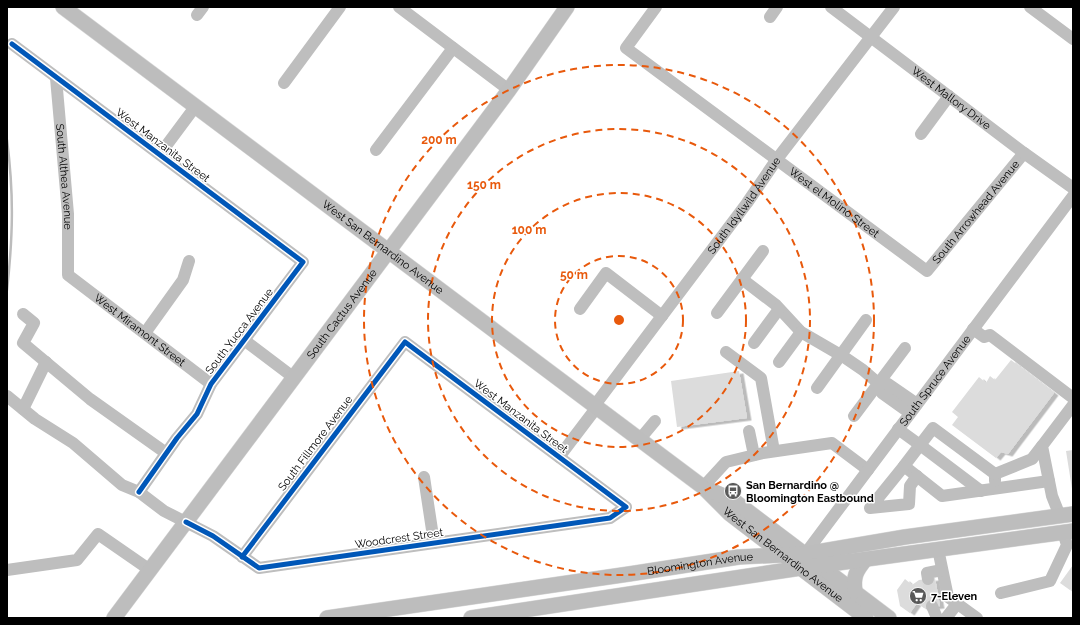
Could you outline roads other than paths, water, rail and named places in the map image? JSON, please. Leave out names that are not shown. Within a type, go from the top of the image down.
[{"type":"main road","name":"West San Bernardino Avenue","points":[[63,7],[640,439],[703,487],[730,514],[782,554],[803,561]]},
{"type":"main road","name":"South Cactus Avenue","points":[[114,618],[126,611],[150,570],[508,90],[567,7]]},
{"type":"main road","name":"West San Bernardino Avenue","points":[[703,487],[733,500],[866,618]]},
{"type":"main road","name":"Bloomington Avenue","points":[[480,617],[803,561],[905,537],[1069,517]]},
{"type":"main road","points":[[1068,532],[1063,526],[1069,517]]},
{"type":"main road","points":[[739,557],[748,544],[748,528]]},
{"type":"main road","name":"Bloomington Avenue","points":[[803,561],[821,566],[1068,532]]},
{"type":"main road","name":"Bloomington Avenue","points":[[327,618],[739,557],[782,554]]},
{"type":"main road","points":[[855,592],[853,580],[856,571],[865,560]]},
{"type":"main road","name":"West San Bernardino Avenue","points":[[821,566],[889,618]]},
{"type":"street","points":[[284,83],[340,7]]},
{"type":"street","points":[[399,7],[508,90]]},
{"type":"street","name":"West el Molino Street","points":[[656,7],[626,48],[778,159],[927,271]]},
{"type":"street","points":[[770,17],[777,7]]},
{"type":"street","name":"West Mallory Drive","points":[[831,7],[1024,153],[1073,188]]},
{"type":"street","name":"South Idyllwild Avenue","points":[[559,457],[778,159],[894,7]]},
{"type":"street","points":[[1030,7],[1073,39]]},
{"type":"street","name":"West Manzanita Street","points":[[12,44],[303,262]]},
{"type":"street","points":[[376,150],[452,48]]},
{"type":"street","name":"South Althea Avenue","points":[[56,78],[68,214],[68,275]]},
{"type":"street","points":[[921,134],[949,96]]},
{"type":"street","points":[[160,154],[195,107]]},
{"type":"street","name":"South Arrowhead Avenue","points":[[927,271],[1024,153]]},
{"type":"street","name":"South Spruce Avenue","points":[[803,561],[898,429],[1073,196]]},
{"type":"street","points":[[717,313],[763,251]]},
{"type":"street","points":[[145,333],[183,280],[189,261]]},
{"type":"street","name":"South Yucca Avenue","points":[[139,492],[166,453],[197,414],[211,384],[303,262]]},
{"type":"street","points":[[580,309],[606,273],[662,316]]},
{"type":"street","name":"West Miramont Street","points":[[68,275],[211,384]]},
{"type":"street","points":[[742,279],[779,309],[801,332],[842,356],[878,383],[882,393],[913,409]]},
{"type":"street","points":[[754,343],[779,309]]},
{"type":"street","points":[[24,314],[34,323],[23,343],[90,399],[166,453]]},
{"type":"street","points":[[817,388],[842,356],[866,320]]},
{"type":"street","points":[[973,329],[984,337],[990,335],[1073,398]]},
{"type":"street","points":[[779,362],[801,332]]},
{"type":"street","points":[[244,340],[293,377]]},
{"type":"street","name":"West Manzanita Street","points":[[405,342],[626,507]]},
{"type":"street","name":"South Fillmore Avenue","points":[[242,557],[405,342]]},
{"type":"street","points":[[854,416],[905,348]]},
{"type":"street","points":[[726,352],[761,378],[774,451]]},
{"type":"street","points":[[23,409],[46,362]]},
{"type":"street","name":"Woodcrest Street","points":[[7,396],[23,409],[73,443],[122,485],[139,492],[164,510],[213,536],[259,568],[610,518],[626,507]]},
{"type":"street","points":[[995,474],[1032,459],[1073,406]]},
{"type":"street","points":[[640,439],[655,421]]},
{"type":"street","points":[[916,476],[910,486],[909,504],[870,508],[933,428],[995,474]]},
{"type":"street","points":[[898,429],[981,491]]},
{"type":"street","points":[[749,431],[754,454]]},
{"type":"street","points":[[703,487],[715,472],[726,462],[754,454],[832,442],[868,470]]},
{"type":"street","points":[[1042,446],[1049,481],[1069,517]]},
{"type":"street","points":[[904,466],[942,496],[1049,481]]},
{"type":"street","points":[[995,474],[995,489]]},
{"type":"street","points":[[424,477],[434,543]]},
{"type":"street","points":[[1001,593],[1050,582],[1067,544],[1068,532]]},
{"type":"street","points":[[7,570],[77,560],[98,534],[150,570]]},
{"type":"street","points":[[938,549],[948,597],[977,618]]},
{"type":"street","points":[[928,579],[927,573],[942,570]]},
{"type":"street","points":[[946,618],[957,604]]},
{"type":"street","points":[[932,606],[937,618]]},
{"type":"waterway","points":[[7,140],[12,197],[11,251],[7,290]]},
{"type":"tunnel","points":[[928,579],[932,606]]},
{"type":"place","name":"San Bernardino @ Bloomington Eastbound","points":[[733,491]]},
{"type":"place","name":"7-Eleven","points":[[918,596]]}]
